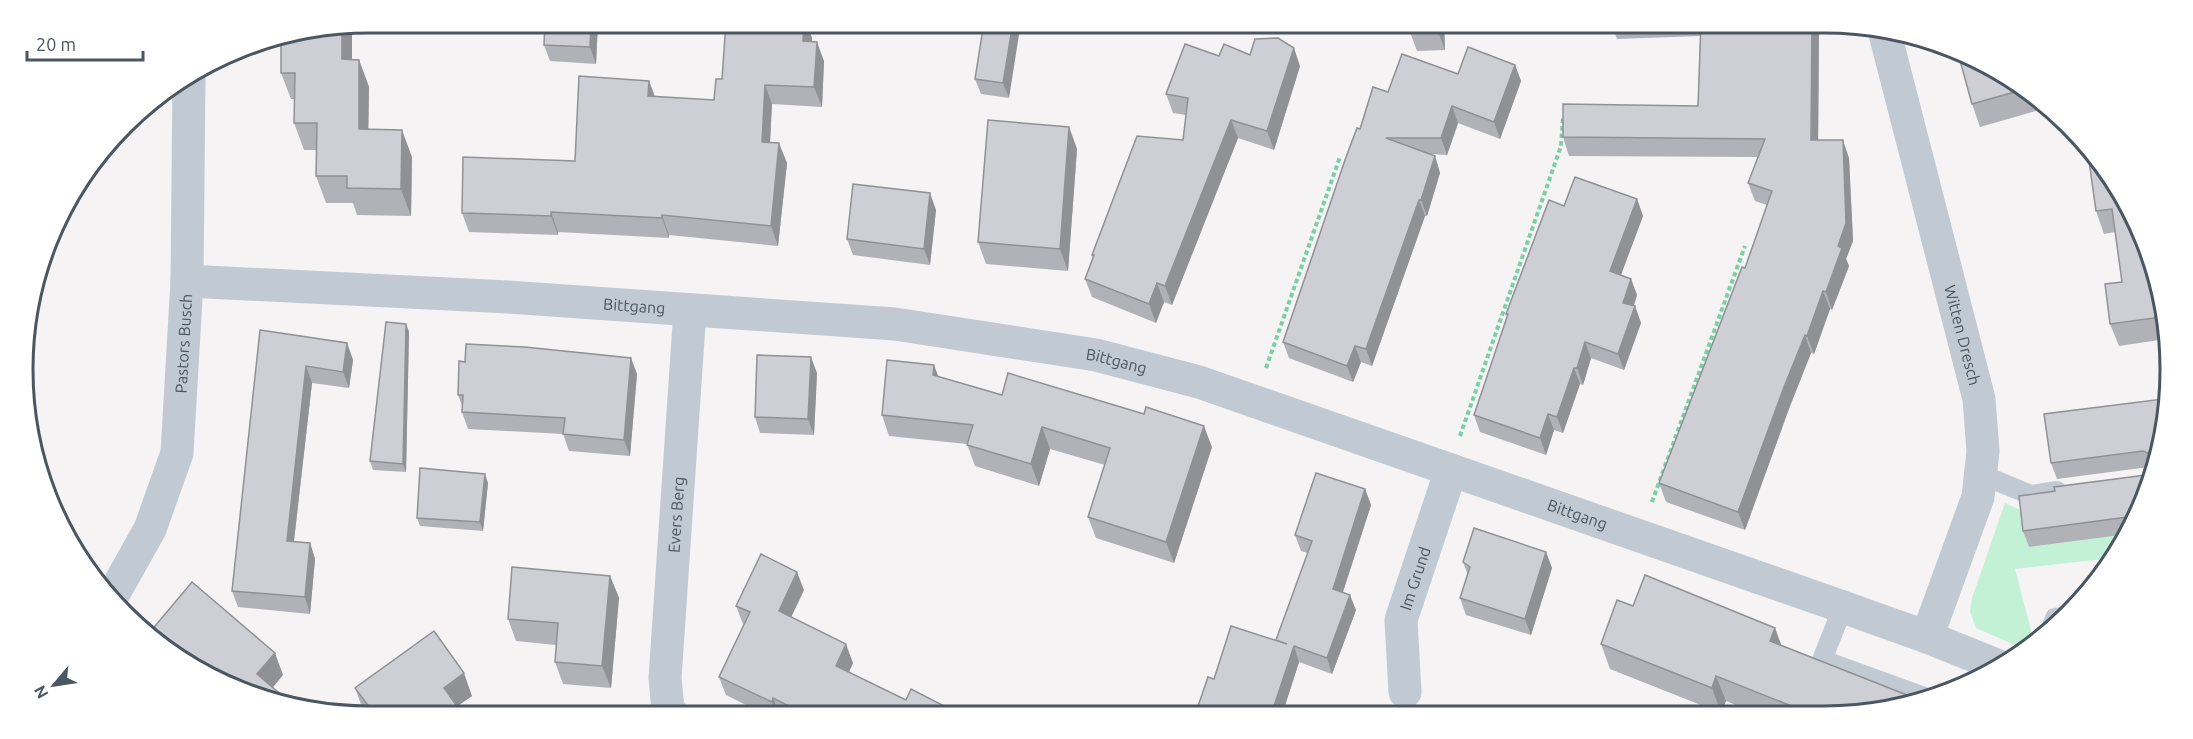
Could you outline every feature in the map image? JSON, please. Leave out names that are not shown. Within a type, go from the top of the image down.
[{"type":"street","name":"Witten Dresch","points":[[1886,39],[1978,399],[1983,451],[1978,497],[1927,637]]},
{"type":"street","name":"Pastors Busch","points":[[116,590],[150,529],[177,453],[187,281],[189,86]]},
{"type":"street","name":"Bittgang","points":[[187,281],[508,297],[895,324],[1084,354],[1199,382],[1843,607],[1990,662]]},
{"type":"street","name":"Evers Berg","points":[[668,706],[665,678],[690,310]]},
{"type":"street","name":"Im Grund","points":[[1405,692],[1401,620],[1451,470]]},
{"type":"lane","points":[[1980,474],[2031,495],[2079,489]]},
{"type":"lane","points":[[1843,607],[1822,660],[1915,694]]},
{"type":"path","points":[[1451,470],[1462,428],[1561,146],[1563,109]]},
{"type":"path","points":[[1255,402],[1340,157]]},
{"type":"path","points":[[1639,536],[1745,246]]},
{"type":"green space","points":[[2005,503],[2024,512],[2118,532],[2101,559],[2015,569],[2032,633],[2015,645],[1976,628],[1970,612],[1972,598]]},
{"type":"building","points":[[545,33],[591,33],[590,47],[544,45]]},
{"type":"building","points":[[725,33],[803,33],[803,41],[817,42],[814,87],[765,85],[762,142],[779,143],[771,226],[662,215],[662,218],[551,212],[551,216],[462,213],[463,157],[575,161],[579,76],[649,81],[648,96],[714,100],[716,79],[722,79]]},
{"type":"building","points":[[982,33],[1011,33],[1003,83],[975,79]]},
{"type":"building","points":[[1701,33],[1812,33],[1811,140],[1843,140],[1846,223],[1838,246],[1842,248],[1826,292],[1823,291],[1807,336],[1805,335],[1784,387],[1738,512],[1659,483],[1742,267],[1745,268],[1772,191],[1748,183],[1765,139],[1563,137],[1563,104],[1698,106]]},
{"type":"building","points":[[342,34],[342,59],[359,60],[359,129],[402,130],[401,189],[347,188],[347,176],[316,176],[317,123],[294,123],[295,73],[281,73],[281,44]]},
{"type":"building","points":[[1278,38],[1294,48],[1267,131],[1231,120],[1165,286],[1157,283],[1149,304],[1085,279],[1137,136],[1183,140],[1188,98],[1166,94],[1185,44],[1219,56],[1224,44],[1250,55],[1255,39]]},
{"type":"building","points":[[1468,47],[1515,65],[1494,122],[1452,106],[1441,138],[1386,138],[1435,156],[1366,349],[1355,346],[1347,366],[1283,342],[1345,160],[1357,128],[1360,129],[1373,87],[1388,92],[1402,54],[1458,74]]},
{"type":"building","points":[[1961,63],[1992,78],[2013,92],[1972,104]]},
{"type":"building","points":[[988,120],[1069,127],[1060,249],[978,242]]},
{"type":"building","points":[[2089,164],[2115,201],[2134,241],[2149,282],[2156,318],[2110,324],[2105,284],[2122,282],[2112,209],[2096,211]]},
{"type":"building","points":[[1575,177],[1637,199],[1610,271],[1631,279],[1623,303],[1635,306],[1618,354],[1585,342],[1557,417],[1548,414],[1540,438],[1474,415],[1508,314],[1506,314],[1549,200],[1564,206]]},
{"type":"building","points":[[853,184],[930,193],[924,249],[847,239]]},
{"type":"building","points":[[386,322],[406,324],[403,464],[370,461]]},
{"type":"building","points":[[260,330],[347,343],[343,372],[306,366],[287,541],[310,543],[305,597],[232,591]]},
{"type":"building","points":[[466,344],[525,347],[631,358],[624,440],[563,434],[565,418],[462,412],[463,395],[458,395],[459,361],[465,362]]},
{"type":"building","points":[[757,355],[811,357],[808,419],[755,417]]},
{"type":"building","points":[[887,360],[934,365],[933,375],[1002,395],[1008,373],[1144,414],[1146,407],[1204,426],[1166,542],[1088,517],[1110,448],[1042,427],[1031,464],[967,445],[973,425],[882,415]]},
{"type":"building","points":[[2158,400],[2150,454],[2143,451],[2051,463],[2044,414]]},
{"type":"building","points":[[420,468],[485,474],[480,522],[417,518]]},
{"type":"building","points":[[1316,473],[1365,489],[1333,589],[1350,595],[1327,658],[1294,646],[1274,706],[1198,706],[1208,677],[1214,679],[1231,626],[1287,644],[1276,640],[1312,541],[1295,535]]},
{"type":"building","points":[[2143,475],[2125,517],[2023,531],[2019,496],[2055,491],[2054,487]]},
{"type":"building","points":[[1474,528],[1546,552],[1525,619],[1460,598],[1470,567],[1463,562]]},
{"type":"building","points":[[761,554],[797,572],[779,611],[846,644],[836,666],[906,700],[911,689],[944,706],[789,706],[773,698],[772,702],[719,677],[750,612],[736,606]]},
{"type":"building","points":[[512,567],[610,576],[602,666],[555,662],[558,623],[508,619]]},
{"type":"building","points":[[1645,575],[1775,628],[1770,641],[1908,696],[1846,705],[1791,706],[1716,676],[1712,688],[1601,644],[1617,600],[1633,606]]},
{"type":"building","points":[[192,582],[275,653],[257,674],[281,695],[241,680],[201,661],[154,627]]},
{"type":"building","points":[[434,631],[464,673],[444,688],[457,706],[368,706],[355,688]]}]
